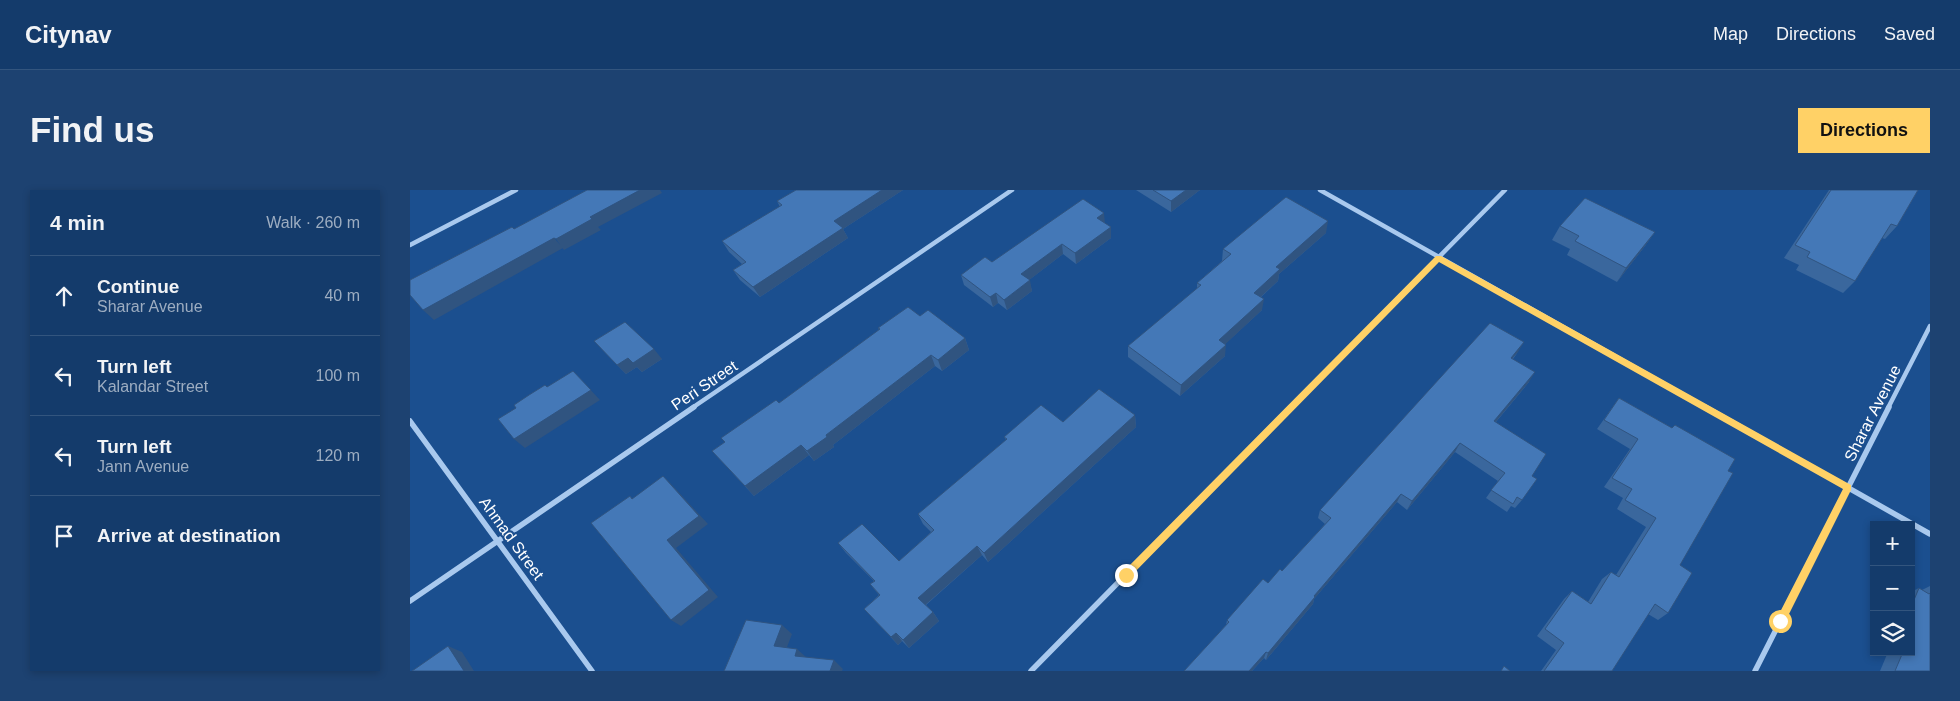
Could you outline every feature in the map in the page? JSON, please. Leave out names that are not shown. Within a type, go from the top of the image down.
[{"type":"street","points":[[410,245],[516,190]]},
{"type":"street","name":"Peri Street","points":[[410,601],[1012,190]]},
{"type":"street","points":[[1320,190],[1930,534]]},
{"type":"street","points":[[1031,671],[1505,190]]},
{"type":"street","name":"Sharar Avenue","points":[[1755,671],[1930,326]]},
{"type":"street","name":"Ahmad Street","points":[[410,421],[499,540],[592,671]]},
{"type":"building","points":[[587,190],[640,190],[590,217],[592,219],[556,239],[554,238],[423,310],[410,295],[410,280],[512,227],[514,229]]},
{"type":"building","points":[[796,190],[882,190],[834,221],[843,228],[753,287],[733,270],[746,262],[722,241],[782,205],[777,201]]},
{"type":"building","points":[[1153,190],[1186,190],[1171,201]]},
{"type":"building","points":[[1831,190],[1918,190],[1897,226],[1891,224],[1855,281],[1807,257],[1810,252],[1795,245]]},
{"type":"building","points":[[1286,197],[1328,221],[1276,267],[1280,269],[1254,293],[1264,299],[1219,340],[1226,345],[1181,385],[1128,346],[1201,285],[1197,283],[1231,254],[1223,249]]},
{"type":"building","points":[[1585,198],[1655,232],[1626,268],[1575,241],[1579,236],[1560,226]]},
{"type":"building","points":[[1083,199],[1104,213],[1097,218],[1111,227],[1075,253],[1062,244],[1021,274],[1030,280],[1004,300],[996,293],[990,297],[961,275],[985,257],[992,262]]},
{"type":"building","points":[[908,307],[920,316],[928,310],[965,338],[938,360],[931,355],[807,451],[801,445],[745,486],[712,451],[725,442],[721,438],[776,400],[779,403]]},
{"type":"building","points":[[625,322],[654,349],[633,363],[628,358],[617,365],[594,341]]},
{"type":"building","points":[[1490,323],[1524,342],[1511,358],[1535,372],[1494,421],[1546,454],[1532,476],[1537,479],[1522,500],[1517,497],[1513,504],[1491,490],[1505,473],[1460,443],[1412,501],[1401,494],[1268,653],[1266,652],[1249,671],[1184,671],[1229,622],[1227,620],[1263,579],[1268,583],[1280,569],[1282,571],[1331,518],[1320,510]]},
{"type":"building","points":[[573,371],[591,390],[514,439],[498,419],[516,408],[514,405],[529,395],[545,385],[547,387]]},
{"type":"building","points":[[1099,389],[1135,415],[984,553],[977,546],[918,598],[933,612],[903,640],[896,633],[891,637],[864,609],[880,595],[870,584],[875,581],[838,543],[862,524],[899,561],[934,530],[918,514],[1007,439],[1004,437],[1041,405],[1063,422]]},
{"type":"building","points":[[1619,398],[1672,428],[1675,425],[1735,459],[1728,471],[1733,473],[1680,565],[1692,573],[1668,613],[1655,604],[1612,671],[1544,671],[1564,643],[1545,629],[1572,591],[1591,604],[1611,572],[1619,577],[1656,518],[1625,500],[1632,489],[1612,478],[1638,439],[1604,420]]},
{"type":"building","points":[[663,476],[699,516],[667,540],[709,590],[671,620],[591,523],[630,496],[632,499]]},
{"type":"building","points":[[1919,588],[1930,593],[1930,671],[1895,671],[1901,656],[1915,656],[1915,598]]},
{"type":"building","points":[[746,620],[782,625],[774,646],[797,649],[795,656],[834,660],[830,671],[724,671]]},
{"type":"building","points":[[448,646],[464,671],[412,671]]},
{"type":"building","points":[[1504,666],[1510,671],[1501,671]]},
{"type":"route","points":[[1126,575],[1438,258],[1848,487],[1780,621]]}]
